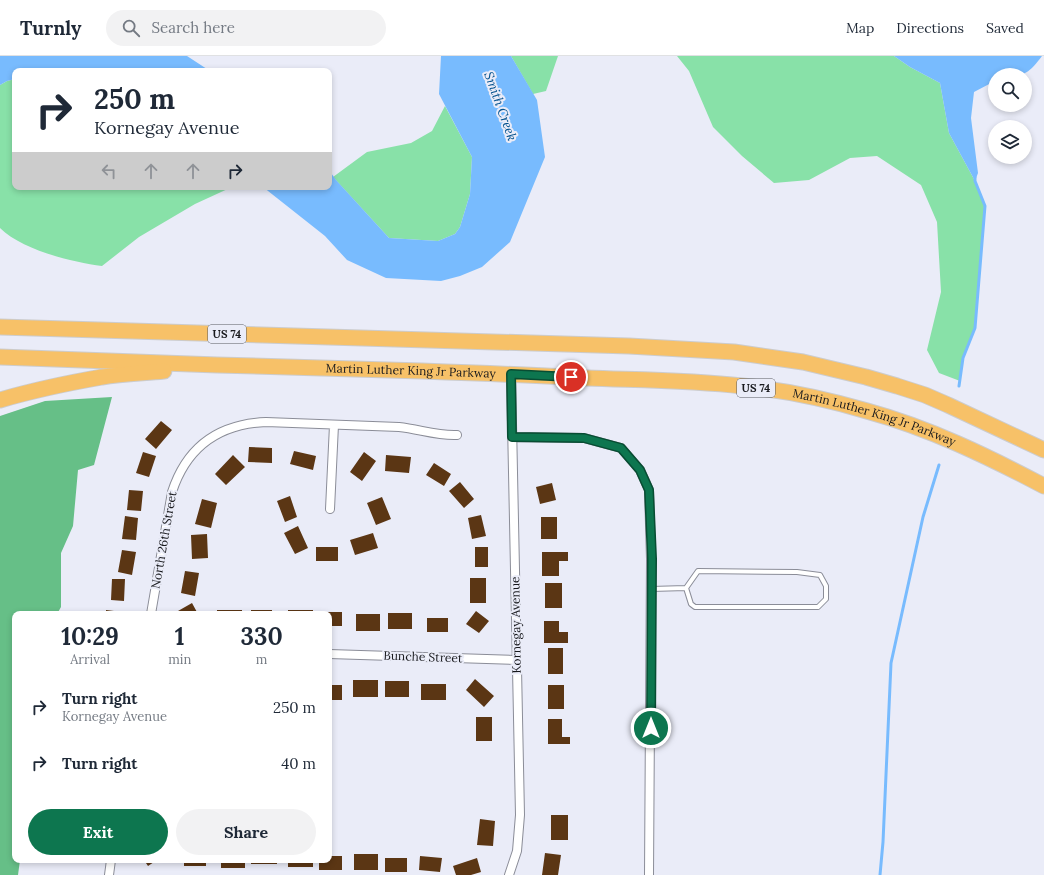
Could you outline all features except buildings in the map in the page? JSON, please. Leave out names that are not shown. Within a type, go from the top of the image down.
[{"type":"highway","name":"US 74","points":[[0,327],[629,346],[741,353],[790,360],[830,368],[866,377],[924,395],[991,424],[1044,450]]},
{"type":"highway","name":"Martin Luther King Jr Parkway","points":[[0,357],[222,366],[511,374],[660,380],[744,386],[828,400],[902,421],[997,462],[1044,486]]},
{"type":"highway","points":[[0,400],[30,391],[104,377],[222,366]]},
{"type":"street","name":"Kornegay Avenue","points":[[509,875],[517,851],[520,815],[511,374]]},
{"type":"street","name":"North 26th Street","points":[[152,611],[172,492],[177,477],[193,452],[206,441],[220,433],[235,426],[249,423],[266,422],[334,425]]},
{"type":"street","points":[[330,509],[334,425],[399,427],[440,435],[457,435]]},
{"type":"street","points":[[512,437],[584,438],[621,448],[640,470],[649,490],[651,589],[650,875]]},
{"type":"street","name":"Bunche Street","points":[[332,654],[517,660]]},
{"type":"street","points":[[108,875],[110,863]]},
{"type":"lane","points":[[698,571],[798,572],[820,574],[826,586],[826,599],[818,607],[695,607],[691,604],[686,588],[698,571]]},
{"type":"lane","points":[[651,589],[686,588]]},
{"type":"green space","points":[[511,56],[558,56],[546,91],[533,94]]},
{"type":"green space","points":[[677,56],[894,56],[910,67],[940,83],[949,133],[975,181],[985,206],[975,328],[963,358],[960,381],[939,373],[927,350],[941,292],[937,222],[921,185],[877,156],[850,158],[809,180],[774,183],[742,156],[713,127],[689,71]]},
{"type":"green space","points":[[12,80],[12,190],[225,190],[195,204],[139,237],[102,266],[62,258],[21,243],[9,236],[0,228],[0,85]]},
{"type":"green space","points":[[445,106],[472,157],[470,194],[460,227],[455,234],[438,241],[389,238],[333,177],[367,152],[411,143],[432,131]]},
{"type":"green space","points":[[112,397],[94,465],[78,470],[73,526],[61,553],[61,607],[59,611],[12,611],[12,863],[20,863],[18,875],[0,875],[0,416],[45,401]]},
{"type":"water","points":[[0,56],[187,56],[205,68],[12,68],[12,80],[0,85]]},
{"type":"water","name":"Smith Creek","points":[[441,56],[511,56],[537,100],[545,157],[510,242],[482,267],[460,276],[441,281],[386,278],[347,260],[325,236],[267,190],[332,190],[332,174],[389,238],[438,241],[455,234],[460,227],[470,194],[472,157],[439,94]]},
{"type":"water","points":[[894,56],[1042,56],[1032,68],[988,68],[988,85],[974,92],[971,118],[978,173],[975,181],[949,133],[940,83],[910,67]]},
{"type":"waterway","points":[[959,386],[963,358],[975,328],[985,206],[975,181],[975,177]]},
{"type":"waterway","points":[[880,875],[883,842],[891,663],[923,517],[939,465]]},
{"type":"route","points":[[571,377],[511,374],[512,437],[584,438],[621,448],[640,470],[649,490],[652,559],[651,728]]}]
